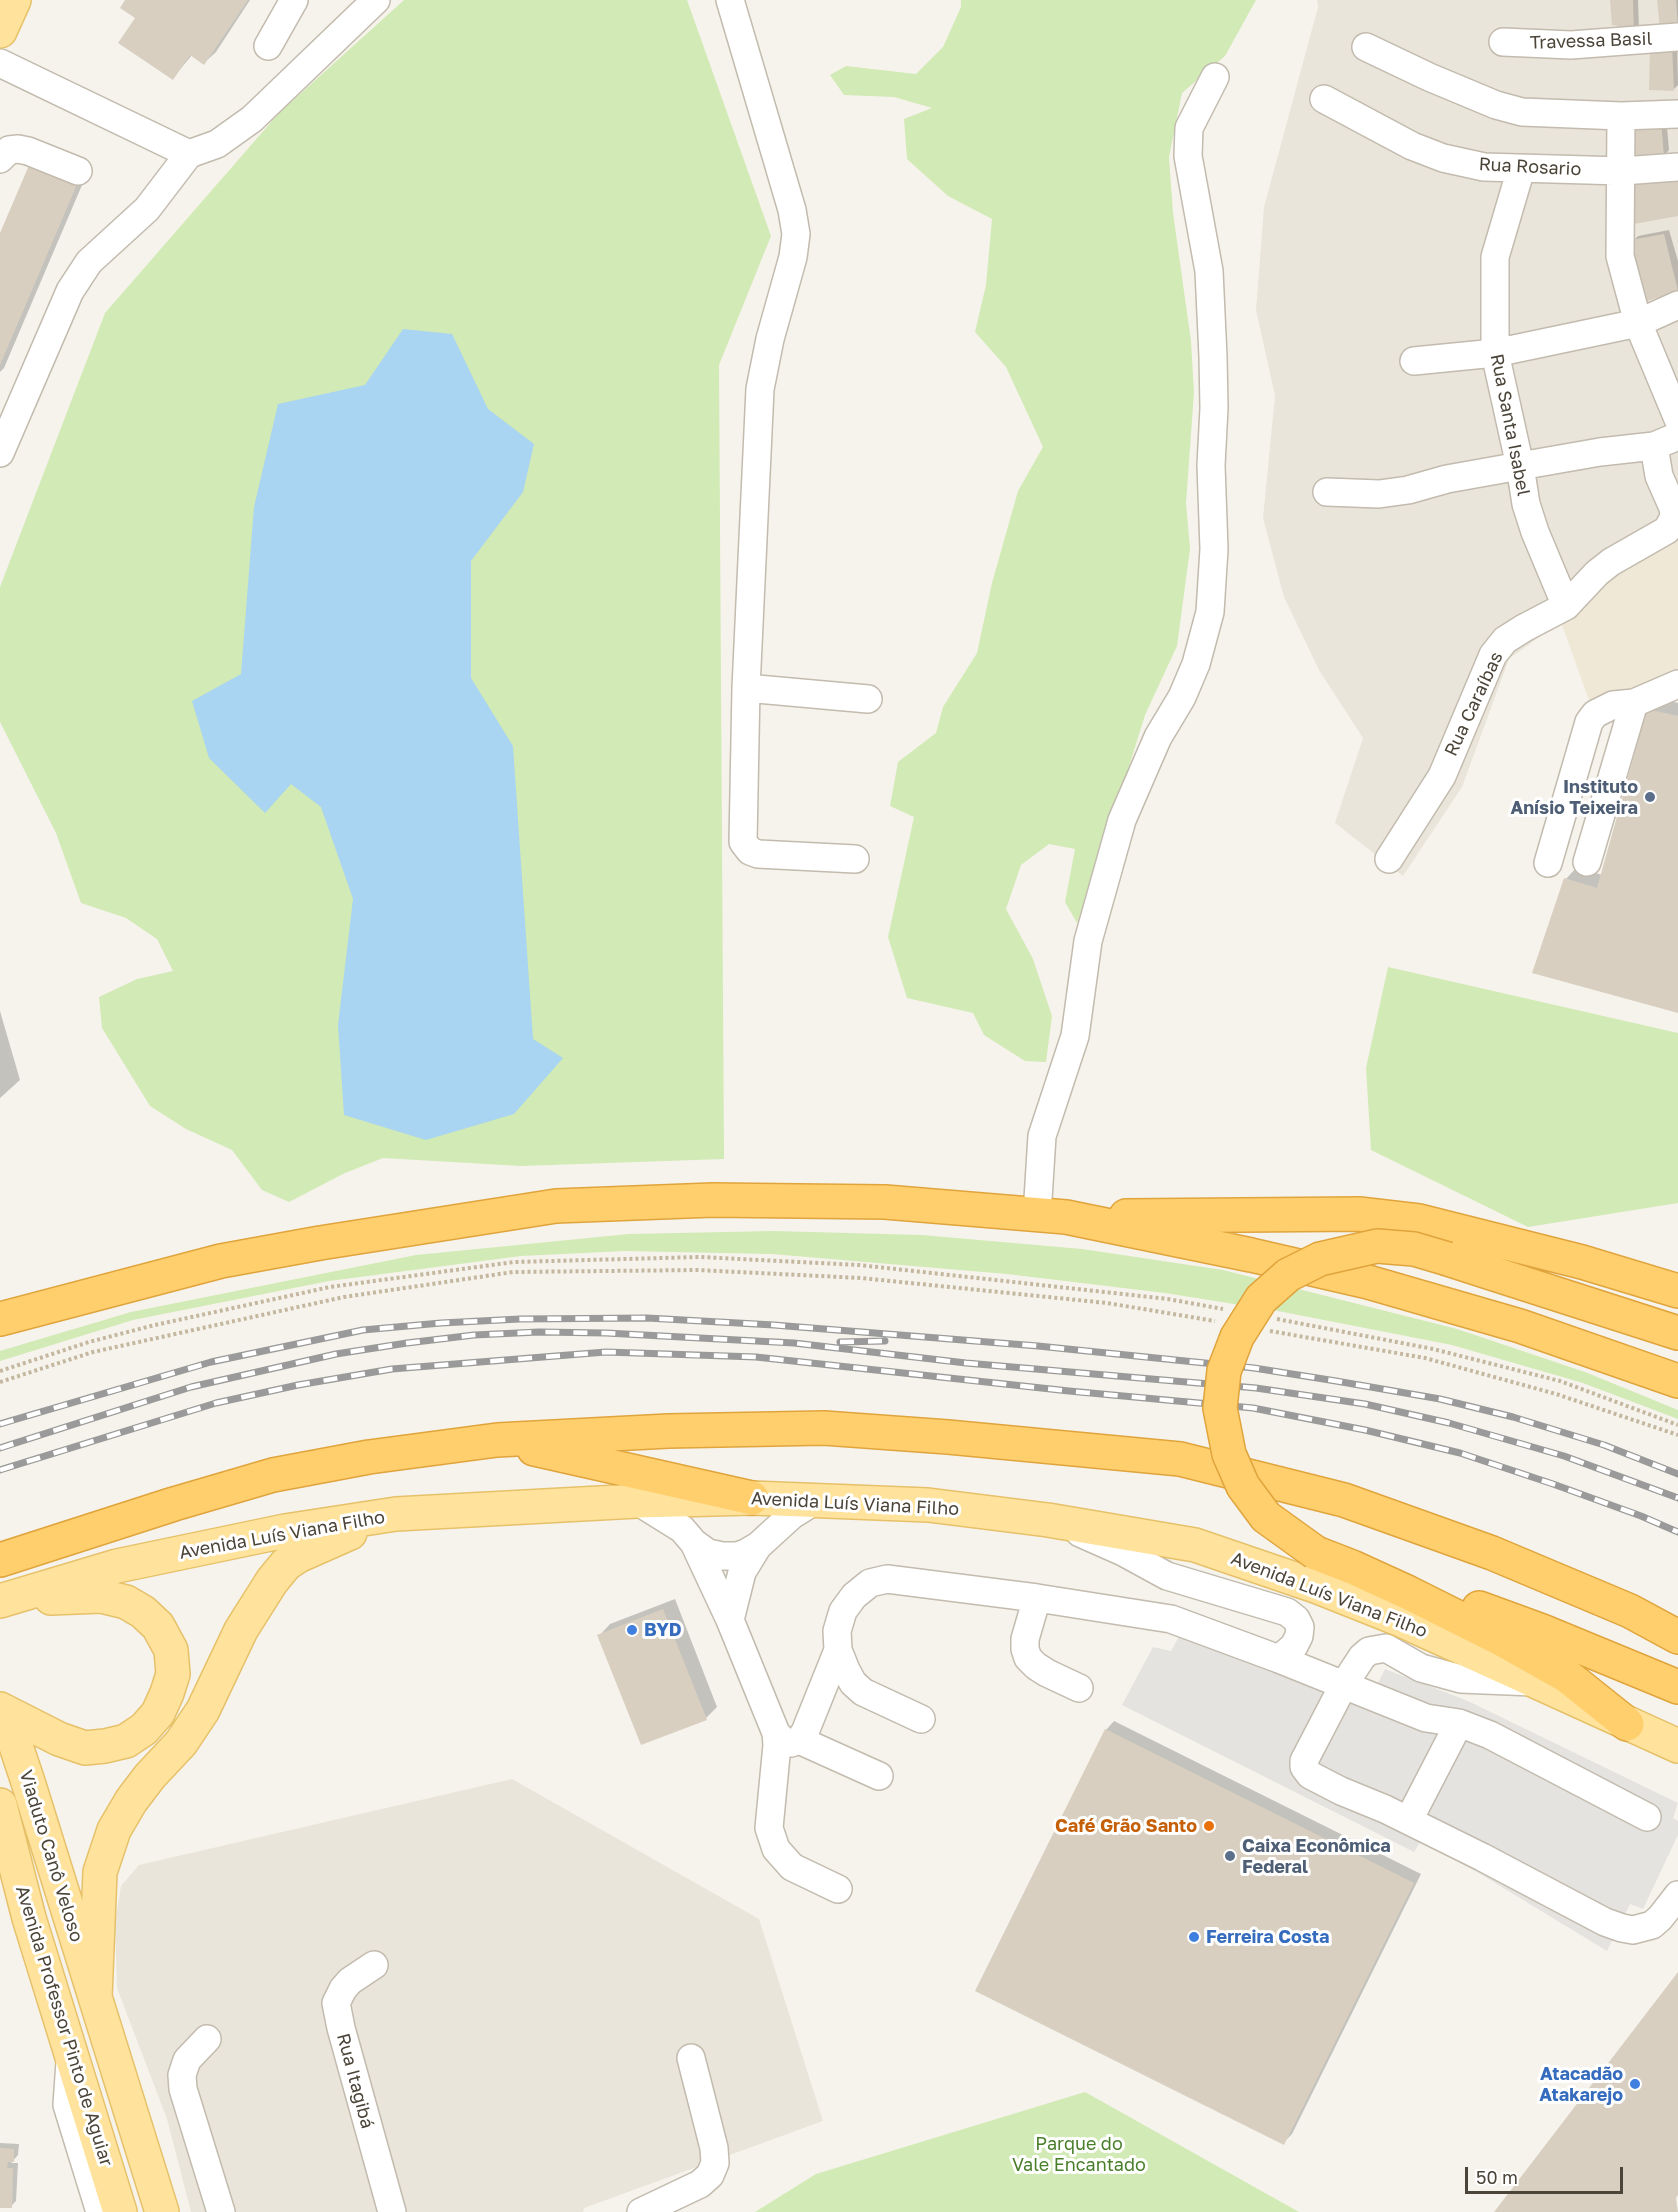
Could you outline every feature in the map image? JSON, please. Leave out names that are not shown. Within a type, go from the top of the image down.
[{"type":"highway","points":[[0,1319],[221,1261],[320,1243],[556,1206],[713,1200],[885,1202],[1051,1216],[1359,1214],[1419,1221],[1582,1262],[1678,1291]]},
{"type":"highway","points":[[1051,1216],[1240,1252],[1368,1282],[1520,1326],[1678,1381]]},
{"type":"highway","points":[[1627,1724],[1567,1676],[1503,1640],[1352,1567],[1316,1553],[1266,1517],[1243,1486],[1229,1454],[1220,1408],[1224,1371],[1237,1337],[1261,1299],[1288,1275],[1320,1259],[1377,1246],[1414,1249],[1678,1333]]},
{"type":"highway","points":[[0,1560],[273,1475],[369,1456],[497,1440],[668,1431],[824,1428],[948,1437],[1180,1460],[1344,1500],[1502,1557],[1630,1611],[1678,1637]]},
{"type":"highway","points":[[497,1440],[752,1498]]},
{"type":"highway","points":[[1352,1567],[1401,1579],[1508,1618],[1678,1687]]},
{"type":"main road","points":[[0,31],[14,0]]},
{"type":"main road","name":"Avenida Luís Viana Filho","points":[[1,1601],[117,1566],[285,1531],[396,1514],[637,1501],[752,1498],[928,1505],[1048,1520],[1195,1545],[1318,1587],[1401,1620],[1678,1746]]},
{"type":"main road","points":[[162,2212],[95,1997],[99,1872],[114,1830],[131,1801],[150,1776],[181,1743],[203,1710],[241,1630],[256,1604],[286,1564],[312,1549],[396,1514]]},
{"type":"main road","points":[[0,1708],[68,1742],[85,1748],[105,1746],[126,1741],[144,1729],[158,1713],[173,1674],[171,1650],[158,1626],[143,1612],[126,1602],[101,1596],[1,1601]]},
{"type":"main road","name":"Viaduto Canô Veloso","points":[[0,1718],[15,1743],[95,1997]]},
{"type":"main road","name":"Avenida Professor Pinto de Aguiar","points":[[0,1805],[29,1918],[120,2212]]},
{"type":"street","points":[[268,46],[294,0]]},
{"type":"street","points":[[0,453],[65,302],[89,262],[147,208],[189,154],[232,136],[252,120],[376,0]]},
{"type":"street","points":[[730,0],[792,210],[796,234],[793,257],[770,339],[760,389],[746,688],[743,842],[746,847],[758,854],[855,859]]},
{"type":"street","name":"Travessa Basil","points":[[1503,42],[1571,45],[1678,37]]},
{"type":"street","points":[[1366,47],[1496,105],[1522,112],[1622,116],[1678,114]]},
{"type":"street","points":[[0,63],[189,154]]},
{"type":"street","points":[[1051,1216],[1042,1136],[1075,1036],[1088,941],[1122,820],[1158,737],[1182,697],[1196,664],[1210,612],[1214,549],[1211,475],[1214,357],[1209,271],[1188,156],[1189,128],[1215,77]]},
{"type":"street","name":"Rua Rosario","points":[[1324,99],[1412,146],[1443,158],[1484,167],[1622,171],[1678,167]]},
{"type":"street","points":[[1622,116],[1620,256],[1638,323],[1678,418]]},
{"type":"street","points":[[0,159],[9,150],[18,149],[78,171]]},
{"type":"street","name":"Rua Santa Isabel","points":[[1521,168],[1495,257],[1495,353],[1526,504],[1535,532],[1566,606]]},
{"type":"street","points":[[1414,361],[1495,353],[1638,323],[1678,305]]},
{"type":"street","points":[[1327,492],[1388,492],[1666,441]]},
{"type":"street","name":"Rua Caraíbas","points":[[1389,859],[1442,776],[1493,655],[1505,640],[1566,606],[1597,573],[1611,562],[1667,530],[1673,519],[1674,510],[1659,476],[1666,441]]},
{"type":"street","points":[[1548,863],[1589,722],[1595,714],[1613,705],[1634,703],[1678,684]]},
{"type":"street","points":[[746,688],[868,699]]},
{"type":"street","points":[[1587,862],[1634,703]]},
{"type":"street","points":[[730,1620],[742,1572],[758,1546],[792,1515],[816,1500]]},
{"type":"street","points":[[637,1501],[682,1529],[694,1543],[708,1553],[737,1556],[758,1546]]},
{"type":"street","points":[[1048,1520],[1123,1552],[1167,1576],[1287,1612],[1296,1619],[1300,1627],[1299,1636],[1294,1646],[1280,1659]]},
{"type":"street","points":[[694,1543],[787,1737],[879,1776]]},
{"type":"street","points":[[921,1719],[863,1692],[853,1683],[838,1650],[837,1631],[843,1611],[854,1596],[870,1583],[887,1579],[1037,1598],[1171,1619],[1280,1659],[1426,1718],[1459,1723],[1505,1743],[1647,1817]]},
{"type":"street","points":[[1037,1598],[1025,1640],[1028,1658],[1047,1673],[1078,1688]]},
{"type":"street","points":[[1540,1682],[1461,1679],[1421,1668],[1386,1648],[1369,1651],[1362,1657],[1343,1686],[1304,1761],[1304,1767],[1310,1775],[1482,1857],[1605,1922],[1622,1928],[1643,1929],[1660,1918],[1678,1895]]},
{"type":"street","points":[[838,1650],[805,1732],[787,1737],[777,1745],[770,1828],[776,1849],[792,1867],[838,1889]]},
{"type":"street","points":[[1415,1808],[1459,1723]]},
{"type":"street","name":"Rua Itagibá","points":[[374,1965],[350,1981],[336,2003],[392,2212]]},
{"type":"street","points":[[207,2039],[187,2060],[182,2075],[183,2089],[221,2212]]},
{"type":"street","points":[[70,2052],[68,2105],[100,2212]]},
{"type":"street","points":[[641,2212],[700,2184],[710,2175],[715,2163],[714,2148],[691,2058]]},
{"type":"path","points":[[0,1371],[89,1342],[155,1325],[330,1287],[514,1262],[700,1257],[859,1265],[1168,1299],[1225,1310]]},
{"type":"path","points":[[0,1382],[93,1352],[344,1297],[513,1272],[697,1270],[861,1278],[1107,1302],[1225,1323]]},
{"type":"path","points":[[1271,1318],[1433,1349],[1560,1381],[1678,1425]]},
{"type":"path","points":[[1260,1329],[1425,1358],[1556,1394],[1678,1435]]},
{"type":"shaded area","points":[[1317,0],[1678,0],[1678,537],[1509,659],[1462,787],[1403,876],[1335,823],[1363,738],[1319,670],[1284,597],[1263,518],[1275,396],[1256,310],[1264,207],[1318,7]]},
{"type":"shaded area","points":[[1678,537],[1678,672],[1591,706],[1561,622],[1610,567]]},
{"type":"shaded area","points":[[1182,1631],[1325,1692],[1339,1666],[1378,1683],[1385,1669],[1468,1701],[1678,1803],[1673,1818],[1678,1821],[1678,1835],[1643,1909],[1630,1904],[1607,1951],[1477,1872],[1420,1842],[1414,1852],[1122,1705],[1153,1647],[1171,1651]]},
{"type":"shaded area","points":[[512,1779],[759,1919],[823,2121],[584,2208],[583,2212],[191,2212],[167,2119],[117,1988],[115,1922],[121,1886],[139,1865]]},
{"type":"green space","points":[[404,0],[687,0],[771,236],[719,365],[724,1159],[521,1166],[383,1158],[345,1173],[289,1202],[262,1190],[232,1150],[186,1129],[150,1106],[102,1028],[99,997],[137,979],[173,971],[157,939],[126,918],[81,903],[56,833],[0,722],[0,587],[105,313],[279,113]]},
{"type":"green space","points":[[961,0],[1256,0],[1225,56],[1182,93],[1169,157],[1173,213],[1191,341],[1194,392],[1186,503],[1190,549],[1177,646],[1145,715],[1097,869],[1077,923],[1065,902],[1075,849],[1049,844],[1021,865],[1006,909],[1033,959],[1052,1016],[1046,1062],[1025,1061],[984,1035],[973,1013],[907,998],[888,937],[914,817],[890,806],[898,762],[936,733],[943,707],[977,653],[992,583],[1018,491],[1043,447],[1006,367],[975,332],[986,285],[992,219],[948,196],[907,159],[904,119],[932,108],[894,97],[844,95],[830,75],[846,66],[916,74],[943,47],[961,7]]},
{"type":"green space","points":[[1388,967],[1678,1033],[1678,1203],[1528,1227],[1371,1150],[1366,1068]]},
{"type":"green space","points":[[774,1231],[922,1235],[1082,1249],[1223,1270],[1457,1329],[1585,1372],[1678,1410],[1678,1419],[1583,1383],[1452,1345],[1278,1311],[1165,1293],[1007,1274],[772,1254],[625,1251],[521,1256],[329,1281],[133,1320],[0,1361],[0,1351],[131,1312],[416,1255],[629,1234]]},
{"type":"green space","name":"Parque do Vale Encantado","points":[[1085,2092],[1299,2212],[755,2212],[816,2174]]},
{"type":"water","points":[[403,329],[452,334],[488,409],[534,444],[523,492],[471,561],[471,678],[513,746],[533,1039],[563,1058],[514,1114],[426,1140],[344,1115],[338,1025],[353,899],[321,807],[291,784],[265,813],[209,758],[192,701],[241,674],[254,507],[278,404],[365,385]]},
{"type":"building","points":[[125,0],[248,0],[204,65],[190,55],[173,80],[118,43],[135,18],[120,8]]},
{"type":"building","points":[[1610,0],[1633,0],[1634,35],[1617,34],[1618,26],[1612,25]]},
{"type":"building","points":[[1657,0],[1676,0],[1678,30],[1660,29]]},
{"type":"building","points":[[1672,44],[1674,91],[1649,90],[1650,46]]},
{"type":"building","points":[[1631,120],[1661,120],[1664,157],[1633,160]]},
{"type":"building","points":[[30,163],[78,182],[0,365],[0,233]]},
{"type":"building","points":[[1678,173],[1678,216],[1634,224],[1633,174]]},
{"type":"building","points":[[1664,234],[1678,291],[1647,301],[1631,240]]},
{"type":"building","name":"Instituto Anísio Teixeira","points":[[1647,709],[1678,716],[1678,1013],[1532,973],[1564,878],[1597,888]]},
{"type":"building","points":[[663,1609],[707,1720],[641,1745],[597,1635]]},
{"type":"building","name":"Ferreira Costa","points":[[1105,1729],[1414,1883],[1284,2145],[975,1991]]},
{"type":"building","name":"Atacadão Atakarejo","points":[[1678,1972],[1678,2195],[1676,2198],[1678,2212],[1494,2212]]},
{"type":"building","points":[[0,2148],[14,2149],[14,2162],[8,2162],[7,2168],[13,2168],[12,2208],[0,2208]]},
{"type":"railway","points":[[0,1424],[211,1362],[363,1330],[520,1319],[647,1318],[774,1325],[1038,1346],[1254,1368],[1440,1399],[1513,1417],[1604,1445],[1678,1474]]},
{"type":"railway","points":[[0,1448],[191,1387],[336,1354],[474,1335],[539,1332],[606,1333],[794,1343],[966,1363],[1256,1388],[1365,1404],[1449,1423],[1564,1456],[1678,1498]]},
{"type":"railway","points":[[840,1342],[885,1341]]},
{"type":"railway","points":[[0,1470],[216,1403],[298,1385],[392,1369],[606,1352],[756,1357],[1069,1391],[1253,1408],[1365,1430],[1460,1453],[1553,1484],[1678,1532]]},
{"type":"place","name":"Instituto Anísio Teixeira","points":[[1650,797]]},
{"type":"place","name":"BYD","points":[[632,1630]]},
{"type":"place","name":"Café Grão Santo","points":[[1209,1826]]},
{"type":"place","name":"Caixa Econômica Federal","points":[[1230,1856]]},
{"type":"place","name":"Ferreira Costa","points":[[1194,1937]]},
{"type":"place","name":"Atacadão Atakarejo","points":[[1635,2084]]}]
